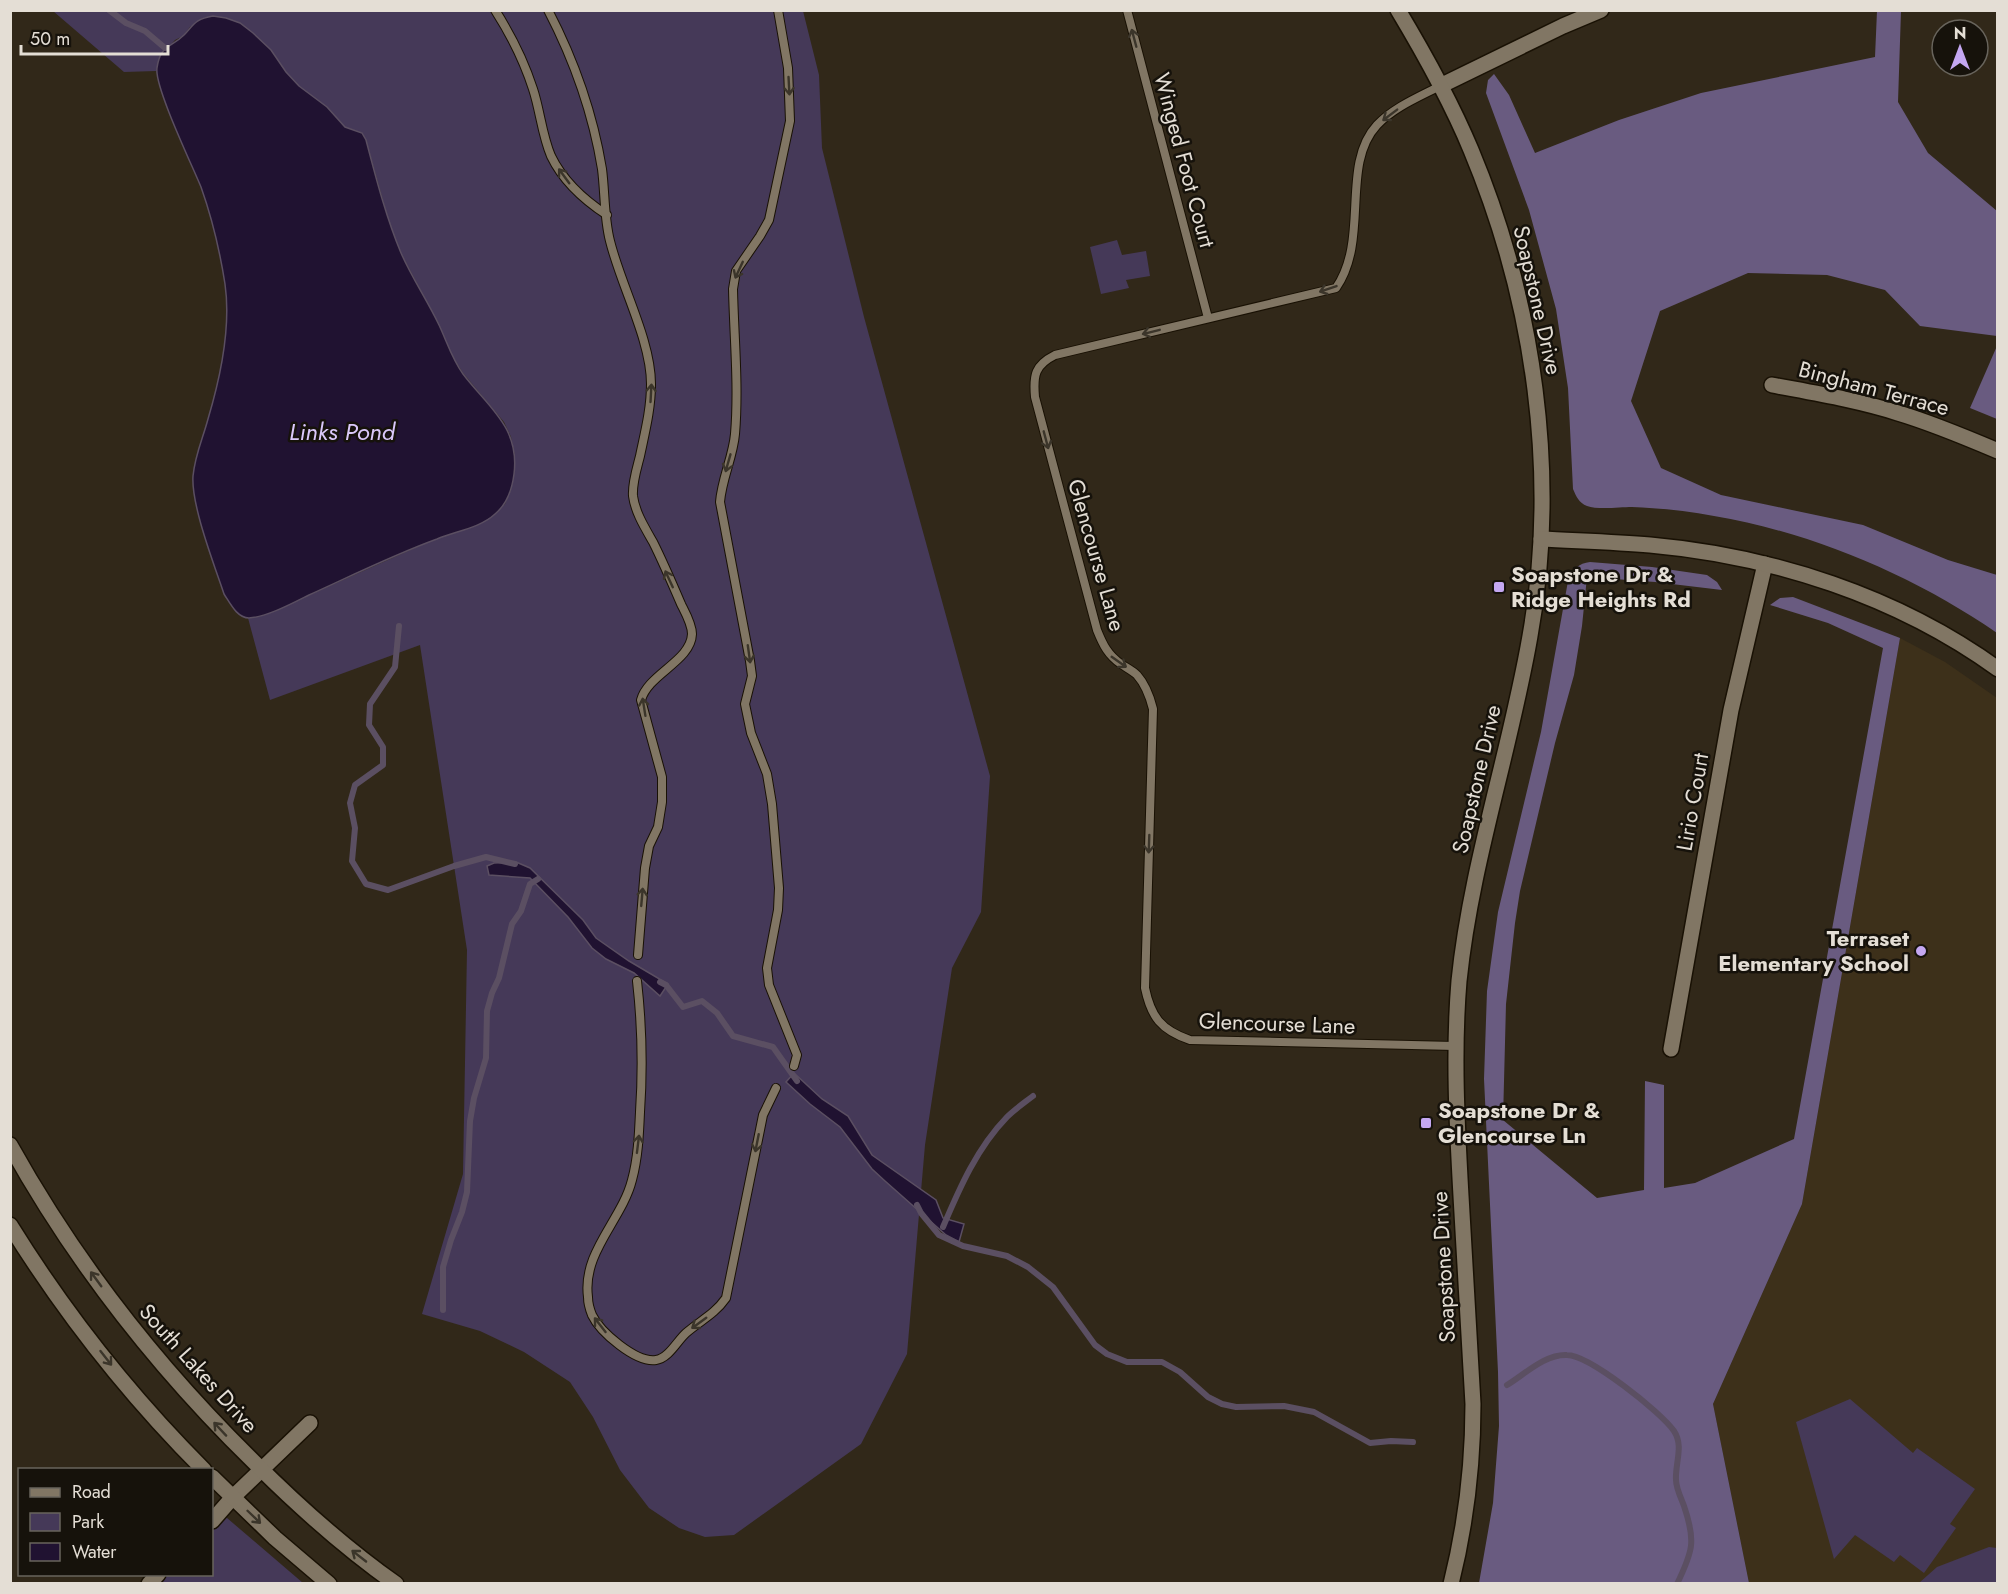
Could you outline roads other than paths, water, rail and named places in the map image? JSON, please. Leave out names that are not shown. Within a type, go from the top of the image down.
[{"type":"street","name":"Soapstone Drive","points":[[1398,10],[1440,86],[1471,149],[1493,207],[1512,271],[1528,342],[1538,423],[1541,539],[1536,602],[1525,665],[1468,914],[1455,1046],[1473,1433],[1466,1512],[1451,1584]]},
{"type":"street","points":[[1440,86],[1601,10]]},
{"type":"street","name":"Bingham Terrace","points":[[1772,385],[1847,399],[1898,413],[1956,432],[1998,451]]},
{"type":"street","points":[[1541,539],[1650,545],[1712,553],[1766,564],[1832,583],[1884,604],[1935,629],[1998,669]]},
{"type":"street","name":"Lirio Court","points":[[1671,1049],[1731,710],[1766,564]]},
{"type":"street","name":"South Lakes Drive","points":[[10,1145],[60,1227],[128,1322],[223,1432],[324,1527],[396,1584]]},
{"type":"street","points":[[10,1225],[39,1270],[126,1384],[202,1468]]},
{"type":"street","points":[[213,1520],[233,1497],[310,1423]]},
{"type":"street","points":[[213,1478],[274,1538],[330,1584]]},
{"type":"lane","points":[[495,10],[516,47],[529,78],[550,155],[565,178],[587,202],[607,215]]},
{"type":"lane","points":[[548,10],[571,59],[596,135],[611,248],[644,342],[650,367],[650,409],[633,495],[638,513],[682,606],[692,633],[689,645],[669,668],[650,683],[641,700],[662,777],[662,802],[658,827],[649,846],[645,868],[638,955]]},
{"type":"lane","points":[[778,10],[788,68],[790,121],[769,219],[736,271],[733,289],[735,437],[722,484],[720,502],[752,676],[745,704],[751,733],[766,774],[772,804],[779,888],[778,910],[767,968],[769,985],[797,1055],[794,1066]]},
{"type":"lane","name":"Winged Foot Court","points":[[1127,10],[1208,318]]},
{"type":"lane","name":"Glencourse Lane","points":[[1440,86],[1387,117],[1369,136],[1359,164],[1352,249],[1345,274],[1336,288],[1055,355],[1044,361],[1037,371],[1034,383],[1038,408],[1100,638],[1112,657],[1135,673],[1143,682],[1154,709],[1145,988],[1148,1004],[1163,1026],[1190,1040],[1455,1046]]},
{"type":"lane","points":[[637,981],[642,1033],[639,1144],[632,1181],[624,1201],[596,1252],[589,1274],[587,1296],[591,1314],[602,1330],[621,1347],[646,1360],[658,1360],[670,1352],[684,1334],[718,1310],[726,1298],[763,1115],[776,1088]]},
{"type":"water","name":"Links Pond","points":[[213,16],[240,23],[253,33],[271,50],[299,86],[327,107],[345,127],[362,133],[405,262],[459,368],[507,430],[515,458],[513,480],[508,496],[503,506],[489,519],[388,559],[280,609],[249,618],[237,613],[224,594],[204,535],[193,488],[197,454],[220,370],[227,317],[225,284],[209,211],[167,108],[157,68],[163,51],[196,22]]},
{"type":"water","points":[[516,862],[530,868],[583,920],[596,938],[668,984],[660,996],[634,973],[606,959],[592,948],[568,917],[530,878],[489,875],[487,866],[494,863]]},
{"type":"water","points":[[794,1073],[822,1099],[848,1116],[872,1155],[936,1200],[943,1218],[964,1224],[959,1242],[946,1235],[872,1169],[840,1127],[786,1082]]},
{"type":"waterway","points":[[109,10],[126,23],[145,31],[165,48]]},
{"type":"waterway","points":[[399,626],[395,667],[370,704],[369,725],[383,747],[383,765],[355,785],[350,803],[355,828],[352,861],[366,884],[388,890],[486,857],[515,864]]},
{"type":"waterway","points":[[443,1310],[443,1267],[467,1192],[470,1121],[486,1058],[487,1011],[499,978],[512,924],[521,911],[530,884],[538,879]]},
{"type":"waterway","points":[[660,982],[666,985],[683,1007],[702,1001],[717,1013],[733,1036],[773,1047],[797,1081]]},
{"type":"waterway","points":[[943,1227],[978,1155],[1007,1117],[1033,1096]]},
{"type":"waterway","points":[[917,1205],[939,1235],[963,1246],[1007,1256],[1028,1267],[1053,1287],[1095,1345],[1107,1354],[1127,1362],[1162,1362],[1180,1372],[1208,1397],[1222,1404],[1236,1407],[1284,1406],[1314,1412],[1370,1443],[1413,1442]]},
{"type":"waterway","points":[[1507,1385],[1543,1361],[1567,1355],[1577,1357],[1624,1386],[1667,1422],[1677,1437],[1679,1449],[1676,1483],[1688,1518],[1691,1537],[1687,1563],[1677,1584]]},
{"type":"place","name":"Soapstone Dr & Ridge Heights Rd","points":[[1499,587]]},
{"type":"place","name":"Terraset Elementary School","points":[[1921,951]]},
{"type":"place","name":"Soapstone Dr & Glencourse Ln","points":[[1426,1123]]}]
